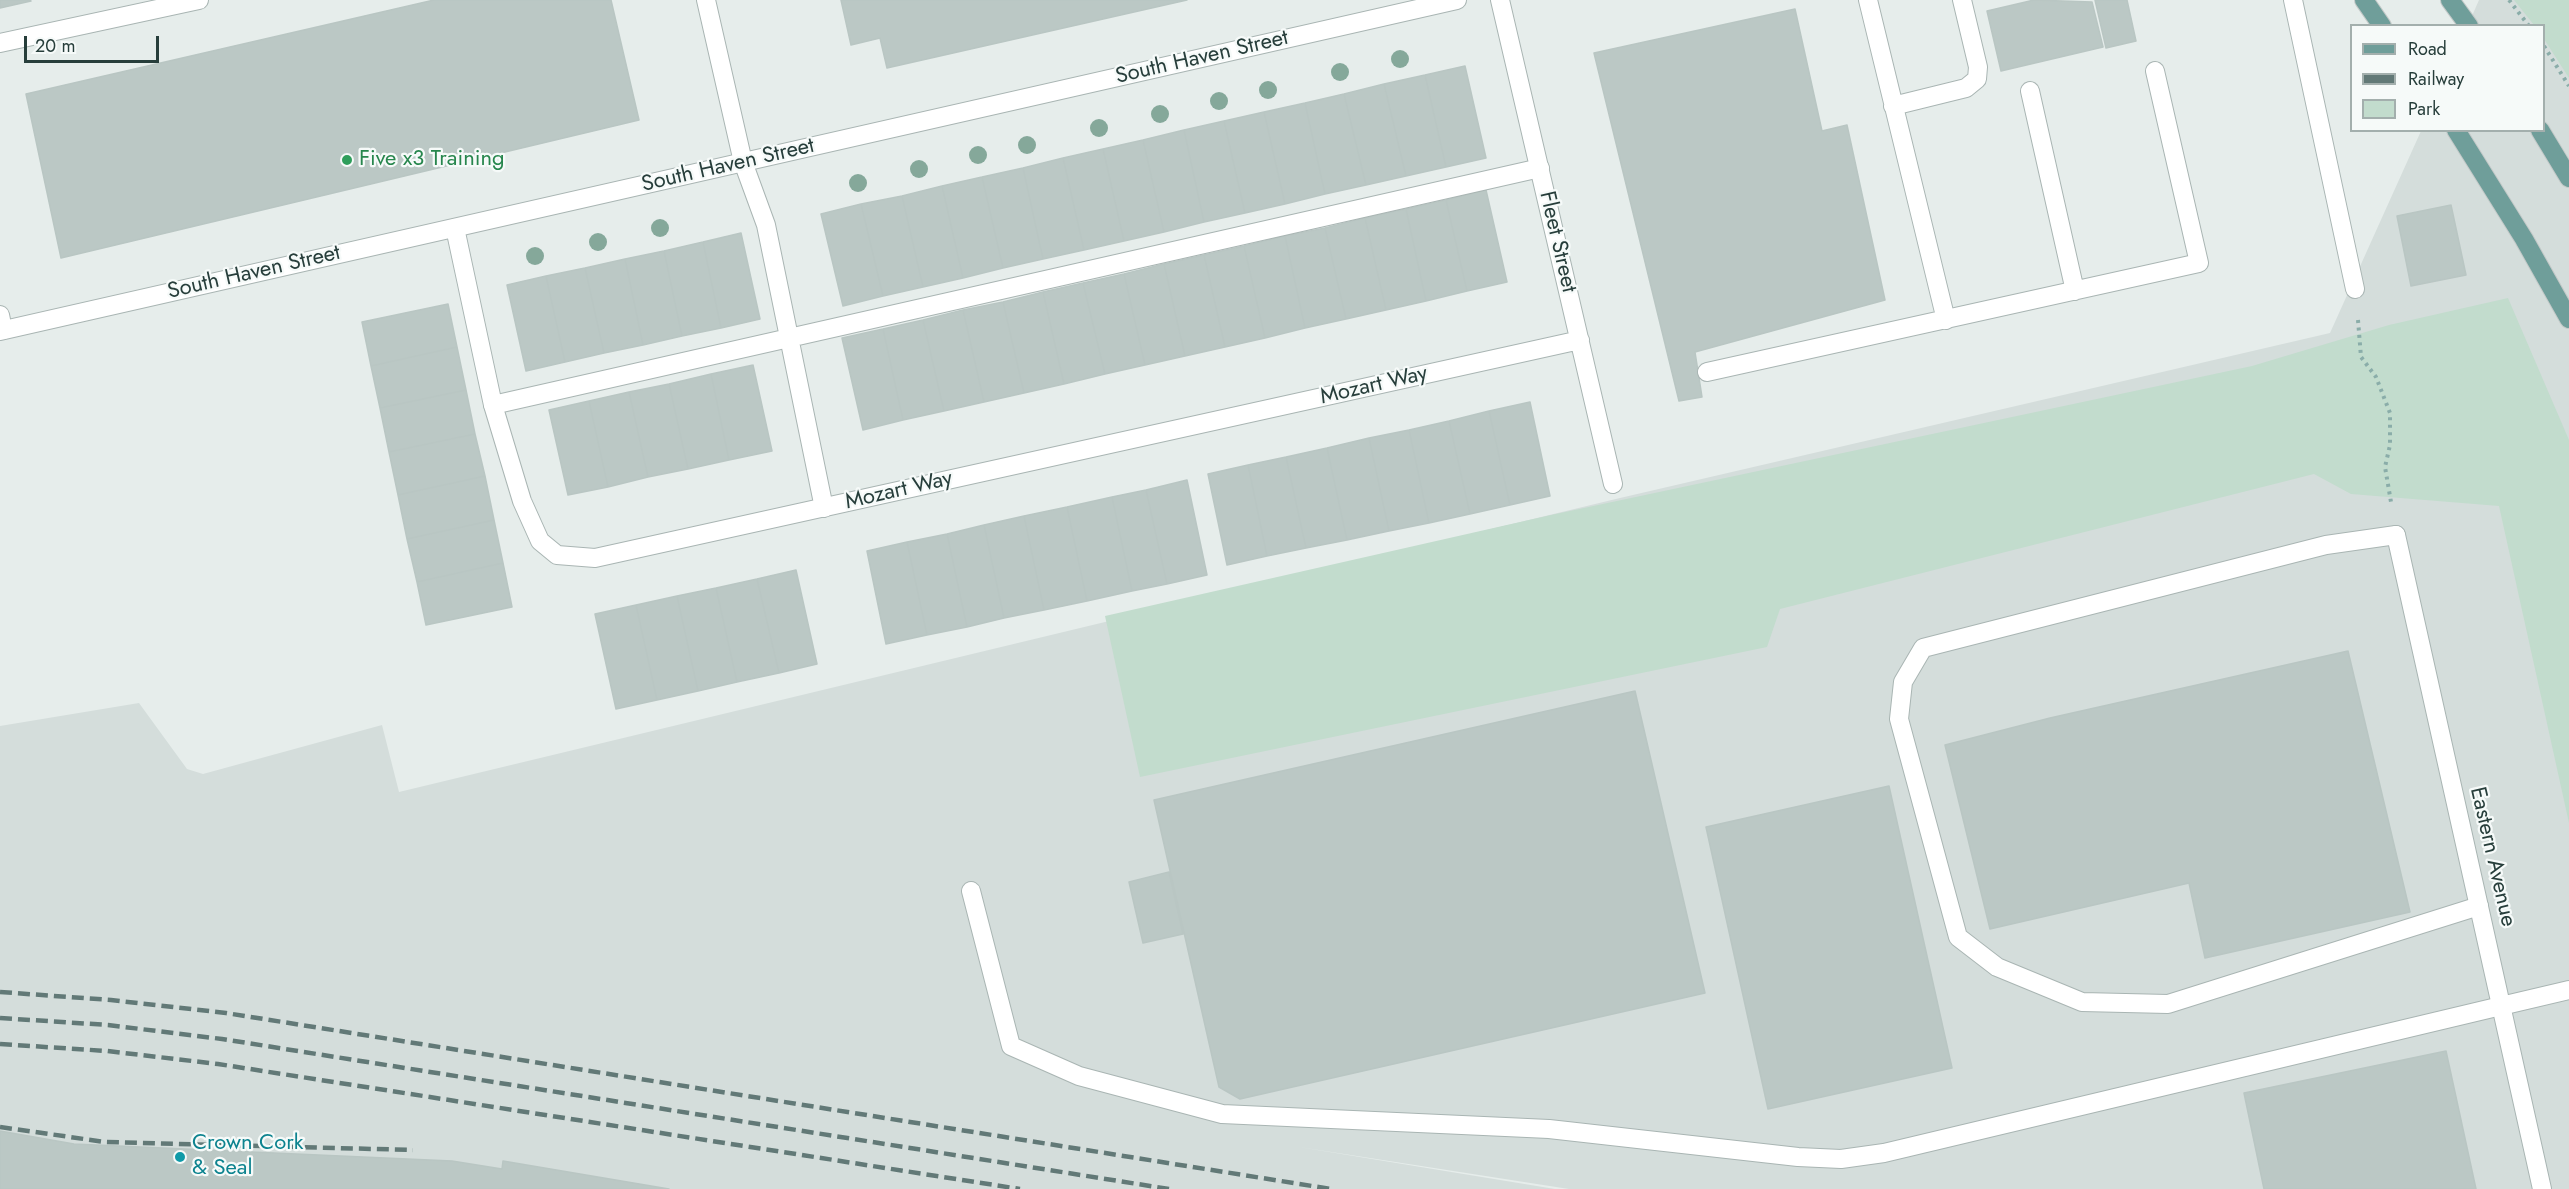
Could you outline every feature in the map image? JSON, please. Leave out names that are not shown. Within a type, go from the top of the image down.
[{"type":"main road","points":[[2364,0],[2381,24]]},
{"type":"main road","points":[[2450,0],[2468,24]]},
{"type":"main road","points":[[2457,132],[2524,239],[2569,319]]},
{"type":"main road","points":[[2541,132],[2569,178]]},
{"type":"street","points":[[0,44],[199,0]]},
{"type":"street","points":[[706,0],[743,162],[766,225],[824,508]]},
{"type":"street","name":"South Haven Street","points":[[1,326],[455,228],[1457,0]]},
{"type":"street","name":"Fleet Street","points":[[1500,0],[1613,484]]},
{"type":"street","points":[[1868,0],[1946,320]]},
{"type":"street","points":[[1893,106],[1966,88],[1977,79],[1978,67],[1962,0]]},
{"type":"street","points":[[2293,0],[2355,289]]},
{"type":"street","points":[[1707,372],[2199,263],[2155,71]]},
{"type":"street","points":[[2030,92],[2075,291]]},
{"type":"street","points":[[493,405],[789,336],[1540,168]]},
{"type":"street","name":"Mozart Way","points":[[455,228],[493,405],[522,501],[540,541],[557,555],[595,558],[1580,339]]},
{"type":"street","points":[[2396,535],[2326,545],[1923,648],[1903,682],[1899,718],[1958,937],[1997,967],[2082,1002],[2168,1004],[2479,906]]},
{"type":"street","name":"Eastern Avenue","points":[[2396,535],[2542,1189]]},
{"type":"street","points":[[971,891],[1011,1046],[1079,1076],[1222,1114],[1549,1129],[1798,1157],[1841,1159],[1896,1150],[2569,990]]},
{"type":"path","points":[[2509,0],[2527,24]]},
{"type":"path","points":[[2545,48],[2569,87]]},
{"type":"path","points":[[2355,289],[2361,357],[2376,377],[2390,413],[2390,446],[2385,467],[2396,535]]},
{"type":"shaded area","points":[[2479,0],[2569,0],[2569,1189],[1569,1189],[1299,1147],[1555,1189],[0,1189],[0,726],[139,703],[187,769],[203,774],[382,725],[399,792],[1620,498],[2330,333],[2421,132],[2545,132],[2545,24],[2468,24]]},
{"type":"green space","points":[[2514,0],[2569,0],[2569,78],[2545,41],[2545,24],[2533,24]]},
{"type":"green space","points":[[2508,298],[2569,440],[2569,823],[2499,506],[2351,494],[2314,474],[1780,609],[1767,647],[1140,777],[1105,616],[1551,515],[2252,366],[2389,325]]},
{"type":"building","points":[[0,0],[30,0],[31,1],[0,8]]},
{"type":"building","points":[[434,0],[611,0],[639,120],[61,258],[26,94]]},
{"type":"building","points":[[841,0],[1187,0],[887,68],[880,38],[851,45]]},
{"type":"building","points":[[2034,0],[2092,2],[2103,47],[2001,71],[1987,11]]},
{"type":"building","points":[[2095,0],[2127,0],[2136,41],[2106,48]]},
{"type":"building","points":[[1795,9],[1822,131],[1847,125],[1885,300],[1695,352],[1702,397],[1679,401],[1594,53]]},
{"type":"building","points":[[1465,66],[1486,158],[1446,167],[1425,75]]},
{"type":"building","points":[[1425,75],[1446,167],[1406,176],[1384,84]]},
{"type":"building","points":[[1384,84],[1406,176],[1366,185],[1344,94]]},
{"type":"building","points":[[1344,94],[1366,185],[1325,194],[1305,103]]},
{"type":"building","points":[[1305,103],[1325,194],[1285,204],[1264,112]]},
{"type":"building","points":[[1264,112],[1285,204],[1245,213],[1224,121]]},
{"type":"building","points":[[1224,121],[1245,213],[1204,222],[1184,130]]},
{"type":"building","points":[[1184,130],[1204,222],[1164,232],[1143,140]]},
{"type":"building","points":[[1143,140],[1164,232],[1124,241],[1103,149]]},
{"type":"building","points":[[1103,149],[1124,241],[1084,250],[1063,158]]},
{"type":"building","points":[[1063,158],[1084,250],[1043,259],[1023,168]]},
{"type":"building","points":[[1023,168],[1043,259],[1003,268],[982,177]]},
{"type":"building","points":[[982,177],[1003,268],[963,278],[942,186]]},
{"type":"building","points":[[942,186],[963,278],[923,287],[902,196]]},
{"type":"building","points":[[1486,190],[1507,282],[1467,291],[1446,200]]},
{"type":"building","points":[[902,196],[923,287],[883,296],[861,204]]},
{"type":"building","points":[[1446,200],[1467,291],[1426,301],[1406,209]]},
{"type":"building","points":[[861,204],[883,296],[843,306],[821,214]]},
{"type":"building","points":[[2451,205],[2466,275],[2411,286],[2397,216]]},
{"type":"building","points":[[1406,209],[1426,301],[1386,310],[1365,218]]},
{"type":"building","points":[[1365,218],[1386,310],[1346,319],[1325,228]]},
{"type":"building","points":[[1325,228],[1346,319],[1305,328],[1285,236]]},
{"type":"building","points":[[741,233],[760,319],[721,328],[703,242]]},
{"type":"building","points":[[1285,236],[1305,328],[1265,338],[1244,246]]},
{"type":"building","points":[[703,242],[721,328],[682,336],[664,251]]},
{"type":"building","points":[[1244,246],[1265,338],[1225,347],[1204,255]]},
{"type":"building","points":[[664,251],[682,336],[643,345],[625,259]]},
{"type":"building","points":[[1204,255],[1225,347],[1185,356],[1164,264]]},
{"type":"building","points":[[625,259],[643,345],[604,353],[585,268]]},
{"type":"building","points":[[1164,264],[1185,356],[1145,365],[1124,274]]},
{"type":"building","points":[[585,268],[604,353],[565,362],[546,276]]},
{"type":"building","points":[[1124,274],[1145,365],[1105,374],[1083,283]]},
{"type":"building","points":[[546,276],[565,362],[526,371],[507,285]]},
{"type":"building","points":[[1083,283],[1105,374],[1064,384],[1043,292]]},
{"type":"building","points":[[1043,292],[1064,384],[1024,393],[1003,302]]},
{"type":"building","points":[[1003,302],[1024,393],[984,402],[963,310]]},
{"type":"building","points":[[448,304],[457,347],[371,366],[362,322]]},
{"type":"building","points":[[963,310],[984,402],[944,411],[923,320]]},
{"type":"building","points":[[923,320],[944,411],[903,420],[883,329]]},
{"type":"building","points":[[883,329],[903,420],[863,430],[842,338]]},
{"type":"building","points":[[457,347],[466,390],[380,408],[371,366]]},
{"type":"building","points":[[753,365],[772,451],[729,460],[711,374]]},
{"type":"building","points":[[711,374],[729,460],[688,469],[669,384]]},
{"type":"building","points":[[669,384],[688,469],[648,477],[629,392]]},
{"type":"building","points":[[466,390],[475,434],[389,452],[380,408]]},
{"type":"building","points":[[629,392],[648,477],[608,487],[589,401]]},
{"type":"building","points":[[589,401],[608,487],[568,495],[549,410]]},
{"type":"building","points":[[1530,402],[1550,496],[1510,505],[1489,411]]},
{"type":"building","points":[[1489,411],[1510,505],[1470,514],[1449,421]]},
{"type":"building","points":[[1449,421],[1470,514],[1429,523],[1409,430]]},
{"type":"building","points":[[1409,430],[1429,523],[1389,531],[1369,438]]},
{"type":"building","points":[[475,434],[485,476],[398,495],[389,452]]},
{"type":"building","points":[[1369,438],[1389,531],[1347,540],[1327,448]]},
{"type":"building","points":[[1327,448],[1347,540],[1306,548],[1286,457]]},
{"type":"building","points":[[1286,457],[1306,548],[1267,556],[1248,465]]},
{"type":"building","points":[[1248,465],[1267,556],[1227,565],[1208,474]]},
{"type":"building","points":[[485,476],[494,520],[407,539],[398,495]]},
{"type":"building","points":[[1187,480],[1207,575],[1167,584],[1146,490]]},
{"type":"building","points":[[1146,490],[1167,584],[1132,591],[1112,497]]},
{"type":"building","points":[[1112,497],[1132,591],[1087,601],[1067,507]]},
{"type":"building","points":[[1067,507],[1087,601],[1044,610],[1024,516]]},
{"type":"building","points":[[1024,516],[1044,610],[1004,618],[984,525]]},
{"type":"building","points":[[494,520],[503,563],[417,582],[407,539]]},
{"type":"building","points":[[984,525],[1004,618],[967,627],[947,534]]},
{"type":"building","points":[[947,534],[967,627],[927,635],[907,542]]},
{"type":"building","points":[[907,542],[927,635],[886,644],[867,551]]},
{"type":"building","points":[[503,563],[512,607],[426,625],[417,582]]},
{"type":"building","points":[[796,570],[817,664],[779,673],[757,579]]},
{"type":"building","points":[[757,579],[779,673],[737,682],[716,588]]},
{"type":"building","points":[[716,588],[737,682],[698,691],[677,596]]},
{"type":"building","points":[[677,596],[698,691],[657,700],[636,605]]},
{"type":"building","points":[[636,605],[657,700],[616,709],[595,614]]},
{"type":"building","points":[[2348,651],[2410,912],[2205,958],[2189,883],[1990,929],[1945,745],[2050,718]]},
{"type":"building","points":[[1635,691],[1705,993],[1240,1099],[1219,1087],[1154,800]]},
{"type":"building","points":[[1889,786],[1952,1068],[1768,1109],[1706,827]]},
{"type":"building","points":[[1169,872],[1183,934],[1143,943],[1129,882]]},
{"type":"building","points":[[2446,1051],[2476,1189],[2264,1189],[2244,1093]]},
{"type":"building","name":"Crown Cork & Seal","points":[[0,1131],[74,1144],[452,1161],[502,1169],[503,1161],[669,1189],[0,1189]]},
{"type":"railway","points":[[0,992],[111,1000],[226,1013],[1331,1189]]},
{"type":"railway","points":[[0,1018],[108,1025],[222,1039],[1169,1189]]},
{"type":"railway","points":[[0,1044],[107,1051],[218,1064],[1020,1189]]},
{"type":"railway","points":[[0,1127],[105,1142],[413,1150]]},
{"type":"place","name":"Five x3 Training","points":[[347,160]]},
{"type":"place","name":"Crown Cork & Seal","points":[[180,1157]]}]
